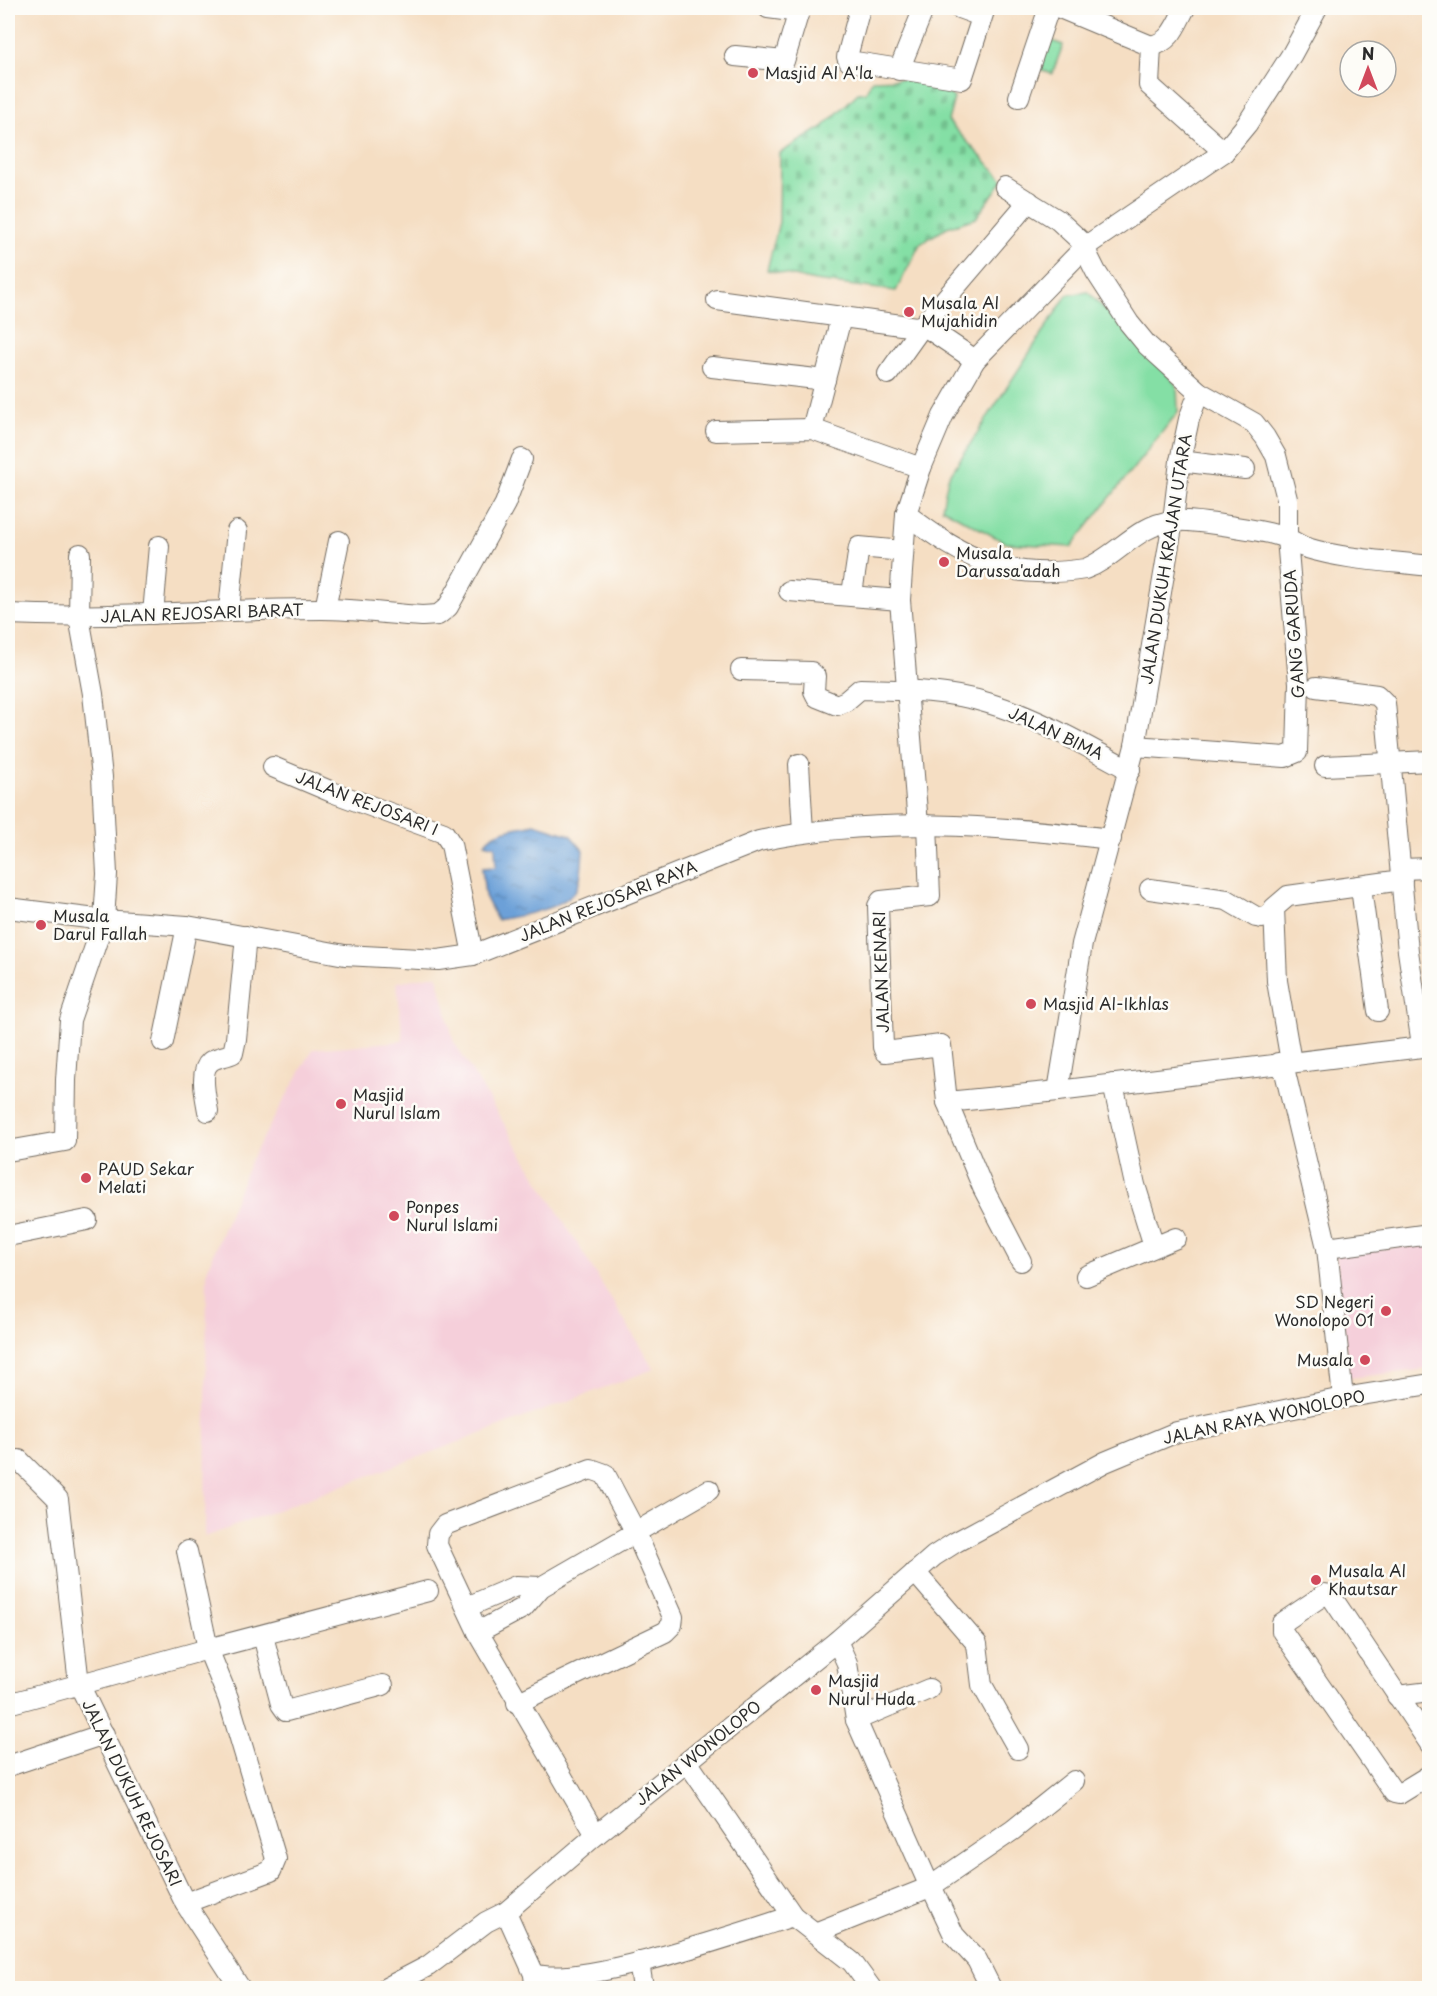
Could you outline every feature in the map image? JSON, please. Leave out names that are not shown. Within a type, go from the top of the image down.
[{"type":"street","points":[[735,56],[784,62],[800,10],[768,8]]},
{"type":"street","points":[[860,8],[847,57],[849,61],[962,79],[973,51],[983,12],[959,8]]},
{"type":"street","points":[[899,70],[924,8]]},
{"type":"street","points":[[1019,97],[1048,8]]},
{"type":"street","points":[[1060,8],[1150,45],[1162,44],[1168,38],[1185,8]]},
{"type":"street","points":[[922,825],[900,600],[906,514],[921,468],[943,416],[975,360],[1086,246],[1224,152],[1247,124],[1317,8]]},
{"type":"street","points":[[1150,45],[1149,85],[1224,152]]},
{"type":"street","points":[[1005,187],[1058,220],[1086,246],[1096,272],[1129,323],[1164,363],[1199,392]]},
{"type":"street","points":[[888,374],[923,325],[1029,201]]},
{"type":"street","points":[[717,300],[841,318],[916,327],[923,325],[975,360]]},
{"type":"street","points":[[812,429],[841,318]]},
{"type":"street","points":[[712,367],[825,380]]},
{"type":"street","name":"JALAN DUKUH KRAJAN UTARA","points":[[1058,1091],[1082,944],[1135,747],[1173,521],[1180,461],[1191,413],[1199,392]]},
{"type":"street","name":"GANG GARUDA","points":[[1135,747],[1285,757],[1297,752],[1298,659],[1287,538],[1287,499],[1283,477],[1266,436],[1254,423],[1199,392]]},
{"type":"street","points":[[716,431],[812,429],[921,468]]},
{"type":"street","points":[[339,541],[325,609],[422,616],[438,615],[448,607],[506,504],[522,459]]},
{"type":"street","points":[[1180,461],[1245,470]]},
{"type":"street","points":[[906,514],[955,550],[981,562],[1028,571],[1085,569],[1096,565],[1138,532],[1173,521],[1231,527],[1287,538],[1305,548],[1326,553],[1430,566]]},
{"type":"street","points":[[229,610],[237,531]]},
{"type":"street","points":[[153,614],[159,546]]},
{"type":"street","points":[[852,594],[859,547],[903,551]]},
{"type":"street","name":"JALAN REJOSARI BARAT","points":[[8,1151],[65,1141],[70,1020],[104,920],[107,874],[102,777],[93,694],[79,618],[80,554]]},
{"type":"street","points":[[789,591],[852,594],[900,600]]},
{"type":"street","name":"JALAN REJOSARI BARAT","points":[[8,614],[79,618],[229,610],[325,609]]},
{"type":"street","name":"JALAN BIMA","points":[[741,670],[811,672],[815,676],[814,691],[817,697],[837,705],[846,701],[860,689],[952,694],[988,703],[1040,722],[1130,770]]},
{"type":"street","points":[[947,1102],[1058,1091],[1426,1046],[1407,951],[1392,761],[1385,703],[1377,695],[1316,687]]},
{"type":"street","points":[[1325,766],[1392,761],[1430,761]]},
{"type":"street","points":[[799,764],[803,832]]},
{"type":"street","name":"JALAN REJOSARI I","points":[[273,767],[332,792],[444,833],[450,844],[473,955]]},
{"type":"street","name":"JALAN REJOSARI RAYA","points":[[8,908],[104,920],[187,926],[345,955],[430,960],[473,955],[759,841],[803,832],[922,825],[1016,828],[1111,839]]},
{"type":"street","name":"JALAN KENARI","points":[[922,825],[932,889],[930,896],[881,901],[878,906],[883,1047],[890,1053],[941,1045],[947,1102],[983,1188],[1021,1261]]},
{"type":"street","points":[[1283,1062],[1290,1056],[1277,981],[1273,914],[1280,901],[1288,896],[1361,888],[1430,868]]},
{"type":"street","points":[[1361,888],[1378,1011]]},
{"type":"street","points":[[1150,889],[1227,900],[1262,918],[1273,914]]},
{"type":"street","points":[[163,1042],[187,926]]},
{"type":"street","points":[[208,1111],[204,1084],[206,1068],[210,1062],[232,1053],[236,1040],[246,936]]},
{"type":"street","points":[[1283,1062],[1327,1248],[1343,1398]]},
{"type":"street","points":[[1113,1084],[1135,1185],[1154,1246]]},
{"type":"street","points":[[8,1236],[87,1220]]},
{"type":"street","points":[[1327,1248],[1430,1234]]},
{"type":"street","points":[[1086,1276],[1176,1238]]},
{"type":"street","name":"JALAN RAYA WONOLOPO","points":[[1008,1515],[1132,1448],[1177,1432],[1343,1398],[1430,1384]]},
{"type":"street","name":"JALAN DUKUH REJOSARI","points":[[19,1460],[58,1499],[79,1684],[185,1903],[240,1989]]},
{"type":"street","points":[[517,1703],[665,1632],[672,1625],[673,1617],[635,1531],[605,1474],[591,1469],[445,1525],[438,1534],[437,1545],[478,1632],[517,1703],[596,1835]]},
{"type":"street","points":[[478,1632],[523,1608],[541,1587],[709,1490]]},
{"type":"street","name":"JALAN WONOLOPO","points":[[386,1989],[428,1966],[486,1922],[506,1912],[596,1835],[837,1641],[941,1551],[1008,1515]]},
{"type":"street","points":[[187,1551],[208,1649],[428,1591]]},
{"type":"street","points":[[915,1572],[977,1644],[982,1685],[1018,1749]]},
{"type":"street","points":[[467,1607],[516,1586],[541,1587]]},
{"type":"street","points":[[1430,1744],[1329,1594],[1282,1623],[1282,1631],[1394,1793],[1399,1794],[1430,1775]]},
{"type":"street","points":[[263,1635],[281,1704],[286,1711],[383,1685]]},
{"type":"street","points":[[837,1641],[847,1663],[856,1720],[954,1935],[977,1960],[991,1989]]},
{"type":"street","name":"JALAN DUKUH REJOSARI","points":[[8,1704],[208,1649],[228,1698],[276,1859],[270,1871],[185,1903]]},
{"type":"street","points":[[856,1720],[929,1689]]},
{"type":"street","points":[[1397,1696],[1430,1692]]},
{"type":"street","points":[[8,1766],[104,1734]]},
{"type":"street","points":[[688,1763],[793,1916],[852,1962],[871,1989]]},
{"type":"street","points":[[815,1932],[931,1887],[1013,1830],[1074,1781]]},
{"type":"street","points":[[506,1912],[535,1981],[639,1962],[793,1916]]},
{"type":"street","points":[[639,1962],[643,1989]]},
{"type":"shaded area","name":"Ponpes Nurul Islami","points":[[437,975],[454,1042],[654,1369],[205,1537],[207,1270],[250,1161],[313,1049],[403,1041],[397,982]]},
{"type":"shaded area","name":"SD Negeri Wonolopo 01","points":[[1429,1244],[1429,1369],[1349,1378],[1336,1253]]},
{"type":"green space","points":[[1044,38],[1063,45],[1052,74],[1033,67]]},
{"type":"green space","points":[[932,78],[954,98],[948,121],[1003,180],[976,218],[947,227],[920,244],[896,291],[815,281],[767,270],[779,222],[780,153],[823,127],[858,93],[866,92],[872,80]]},
{"type":"green space","points":[[1088,292],[1177,385],[1178,412],[1071,547],[1006,543],[942,508],[948,478],[1067,295]]},
{"type":"water","points":[[535,824],[570,835],[583,850],[579,882],[575,891],[560,903],[527,914],[497,920],[485,896],[482,868],[496,867],[495,846],[485,843],[500,832]]},
{"type":"place","name":"Masjid Al A'la","points":[[753,73]]},
{"type":"place","name":"Musala Al Mujahidin","points":[[909,312]]},
{"type":"place","name":"Musala Darussa'adah","points":[[944,562]]},
{"type":"place","name":"Musala Darul Fallah","points":[[41,925]]},
{"type":"place","name":"Masjid Al-Ikhlas","points":[[1031,1004]]},
{"type":"place","name":"Masjid Nurul Islam","points":[[341,1104]]},
{"type":"place","name":"PAUD Sekar Melati","points":[[86,1178]]},
{"type":"place","name":"Ponpes Nurul Islami","points":[[394,1216]]},
{"type":"place","name":"SD Negeri Wonolopo 01","points":[[1386,1311]]},
{"type":"place","name":"Musala","points":[[1365,1360]]},
{"type":"place","name":"Musala Al Khautsar","points":[[1316,1580]]},
{"type":"place","name":"Masjid Nurul Huda","points":[[816,1690]]}]
